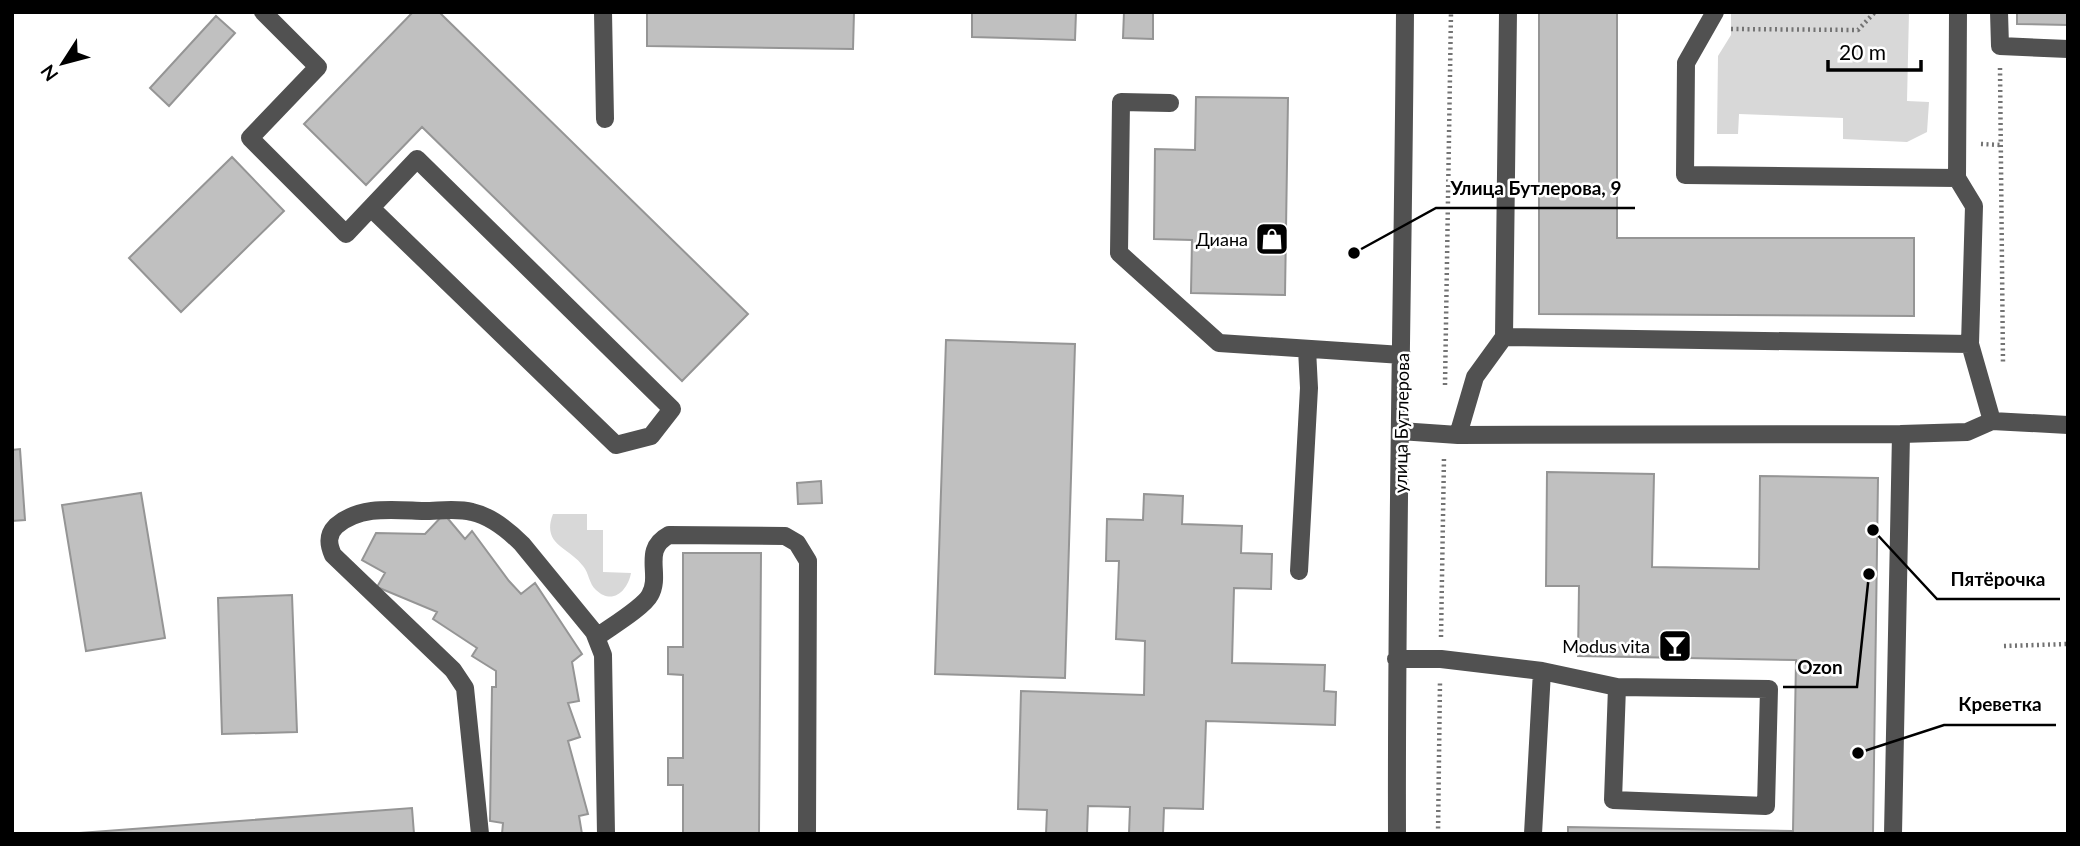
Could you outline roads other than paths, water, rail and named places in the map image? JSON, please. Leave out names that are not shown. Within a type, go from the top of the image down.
[{"type":"street","points":[[263,12],[318,67],[250,138],[346,234],[417,159],[672,409],[650,436],[617,445],[371,208]]},
{"type":"street","points":[[603,12],[605,119]]},
{"type":"street","name":"улица Бутлерова","points":[[1397,834],[1396,659],[1405,12]]},
{"type":"street","points":[[1458,435],[1475,377],[1504,337],[1508,12]]},
{"type":"street","points":[[1715,12],[1686,63],[1685,175],[1957,178]]},
{"type":"street","points":[[1958,12],[1957,178],[1974,206],[1970,344],[1992,421]]},
{"type":"street","points":[[1999,12],[2000,46],[2068,49]]},
{"type":"street","points":[[1170,103],[1121,102],[1119,253],[1219,343],[1402,355]]},
{"type":"street","points":[[1504,337],[1970,344]]},
{"type":"street","points":[[1299,571],[1309,388],[1307,349]]},
{"type":"street","points":[[1400,431],[1458,435],[1901,434],[1967,432],[1992,421],[2068,425]]},
{"type":"street","points":[[1893,834],[1901,434]]},
{"type":"street","points":[[480,834],[465,688],[453,670],[338,561],[330,548],[329,536],[354,514],[369,511],[463,511],[483,516],[512,534],[522,544],[597,638],[603,655],[606,834]]},
{"type":"street","points":[[597,638],[647,599],[654,584],[654,551],[659,542],[669,535],[785,536],[797,543],[808,561],[807,834]]},
{"type":"street","points":[[1396,659],[1441,659],[1542,671],[1617,687],[1769,689],[1766,806],[1613,800],[1617,687]]},
{"type":"street","points":[[1533,834],[1542,671]]},
{"type":"place","name":"Диана","points":[[1272,239]]},
{"type":"place","name":"Улица Бутлерова, 9","points":[[1354,253]]},
{"type":"place","name":"Пятёрочка","points":[[1873,530]]},
{"type":"place","name":"Ozon","points":[[1869,574]]},
{"type":"place","name":"Modus vita","points":[[1675,646]]},
{"type":"place","name":"Креветка","points":[[1858,753]]}]
